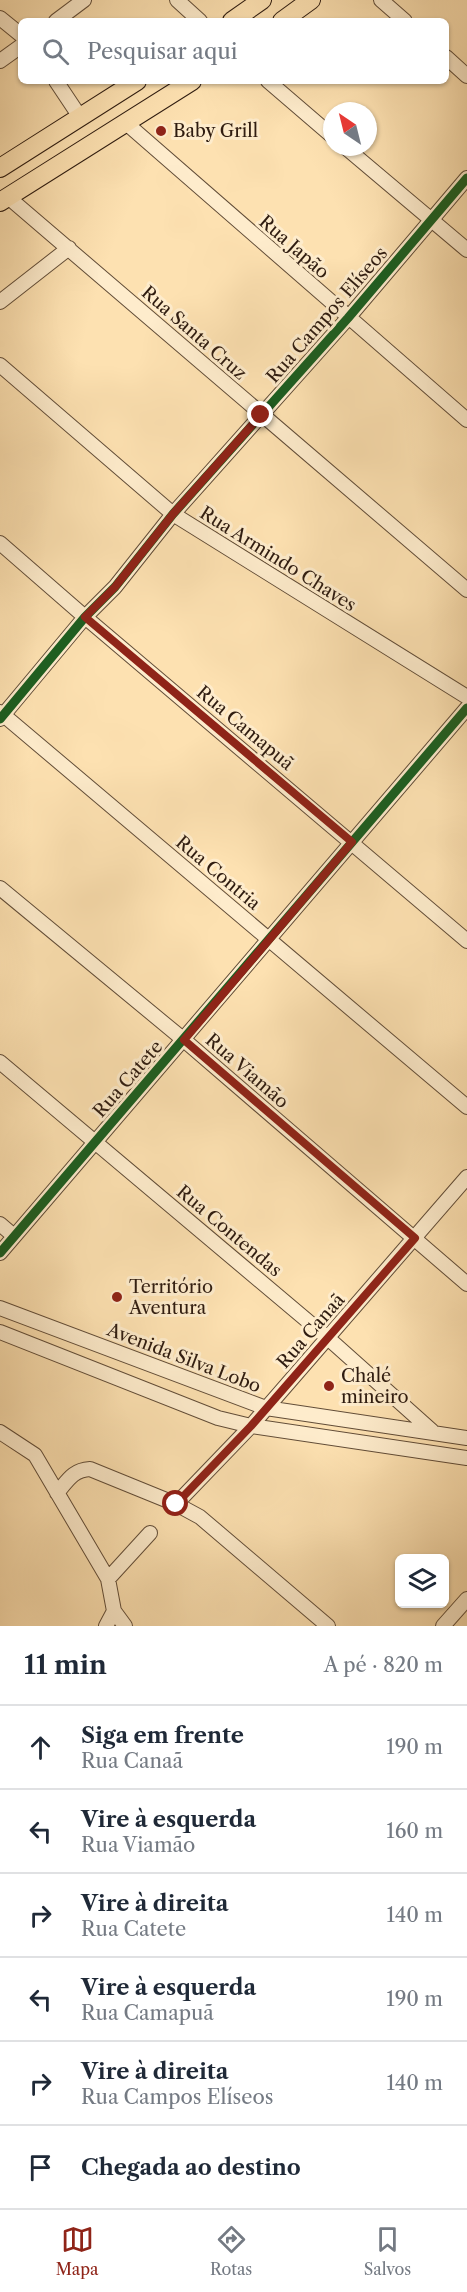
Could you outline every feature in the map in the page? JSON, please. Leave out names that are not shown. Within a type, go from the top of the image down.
[{"type":"main road","points":[[236,18],[262,0]]},
{"type":"main road","points":[[286,18],[311,0]]},
{"type":"main road","points":[[0,168],[132,84]]},
{"type":"main road","points":[[4,199],[187,84]]},
{"type":"street","points":[[60,18],[84,0]]},
{"type":"street","points":[[177,0],[197,18]]},
{"type":"street","points":[[381,0],[402,18]]},
{"type":"street","points":[[0,18],[18,33]]},
{"type":"street","points":[[0,61],[18,48]]},
{"type":"street","points":[[449,60],[467,76]]},
{"type":"street","points":[[58,84],[80,117]]},
{"type":"street","points":[[271,84],[323,128]]},
{"type":"street","name":"Rua Japão","points":[[126,123],[467,420]]},
{"type":"street","points":[[356,156],[467,250]]},
{"type":"street","name":"Rua Campos Elíseos","points":[[1,716],[85,617],[115,587],[173,514],[348,318],[467,178]]},
{"type":"street","name":"Rua Santa Cruz","points":[[4,199],[69,248],[467,590]]},
{"type":"street","points":[[0,302],[69,248]]},
{"type":"street","name":"Rua Armindo Chaves","points":[[0,365],[173,514],[467,697]]},
{"type":"street","name":"Rua Camapuã","points":[[0,543],[467,941]]},
{"type":"street","name":"Rua Catete","points":[[0,1253],[467,708]]},
{"type":"street","name":"Rua Contria","points":[[1,716],[467,1107]]},
{"type":"street","name":"Rua Viamão","points":[[0,888],[184,1040],[467,1284]]},
{"type":"street","name":"Rua Contendas","points":[[0,1062],[329,1339],[432,1431]]},
{"type":"street","name":"Rua Canaã","points":[[176,1504],[251,1426],[329,1339],[467,1177]]},
{"type":"street","points":[[0,1224],[14,1236]]},
{"type":"street","name":"Avenida Silva Lobo","points":[[0,1308],[266,1408],[467,1438]]},
{"type":"street","points":[[0,1332],[218,1418],[251,1426],[467,1458]]},
{"type":"street","points":[[0,1432],[35,1455],[108,1579],[114,1611],[124,1626]]},
{"type":"street","points":[[57,1493],[80,1470],[90,1469],[176,1504],[201,1517],[328,1626]]},
{"type":"street","points":[[108,1579],[150,1533]]},
{"type":"street","points":[[443,1626],[467,1599]]},
{"type":"street","points":[[105,1626],[114,1611]]},
{"type":"cycle path","points":[[0,719],[85,617],[115,587],[173,514],[348,318],[467,178]]},
{"type":"cycle path","points":[[0,1253],[467,708]]},
{"type":"place","name":"Baby Grill","points":[[161,131]]},
{"type":"place","name":"Território Aventura","points":[[117,1297]]},
{"type":"place","name":"Chalé mineiro","points":[[329,1386]]},
{"type":"route","points":[[176,1504],[251,1426],[415,1238],[184,1040],[352,842],[85,617],[115,587],[173,514],[261,415]]}]
